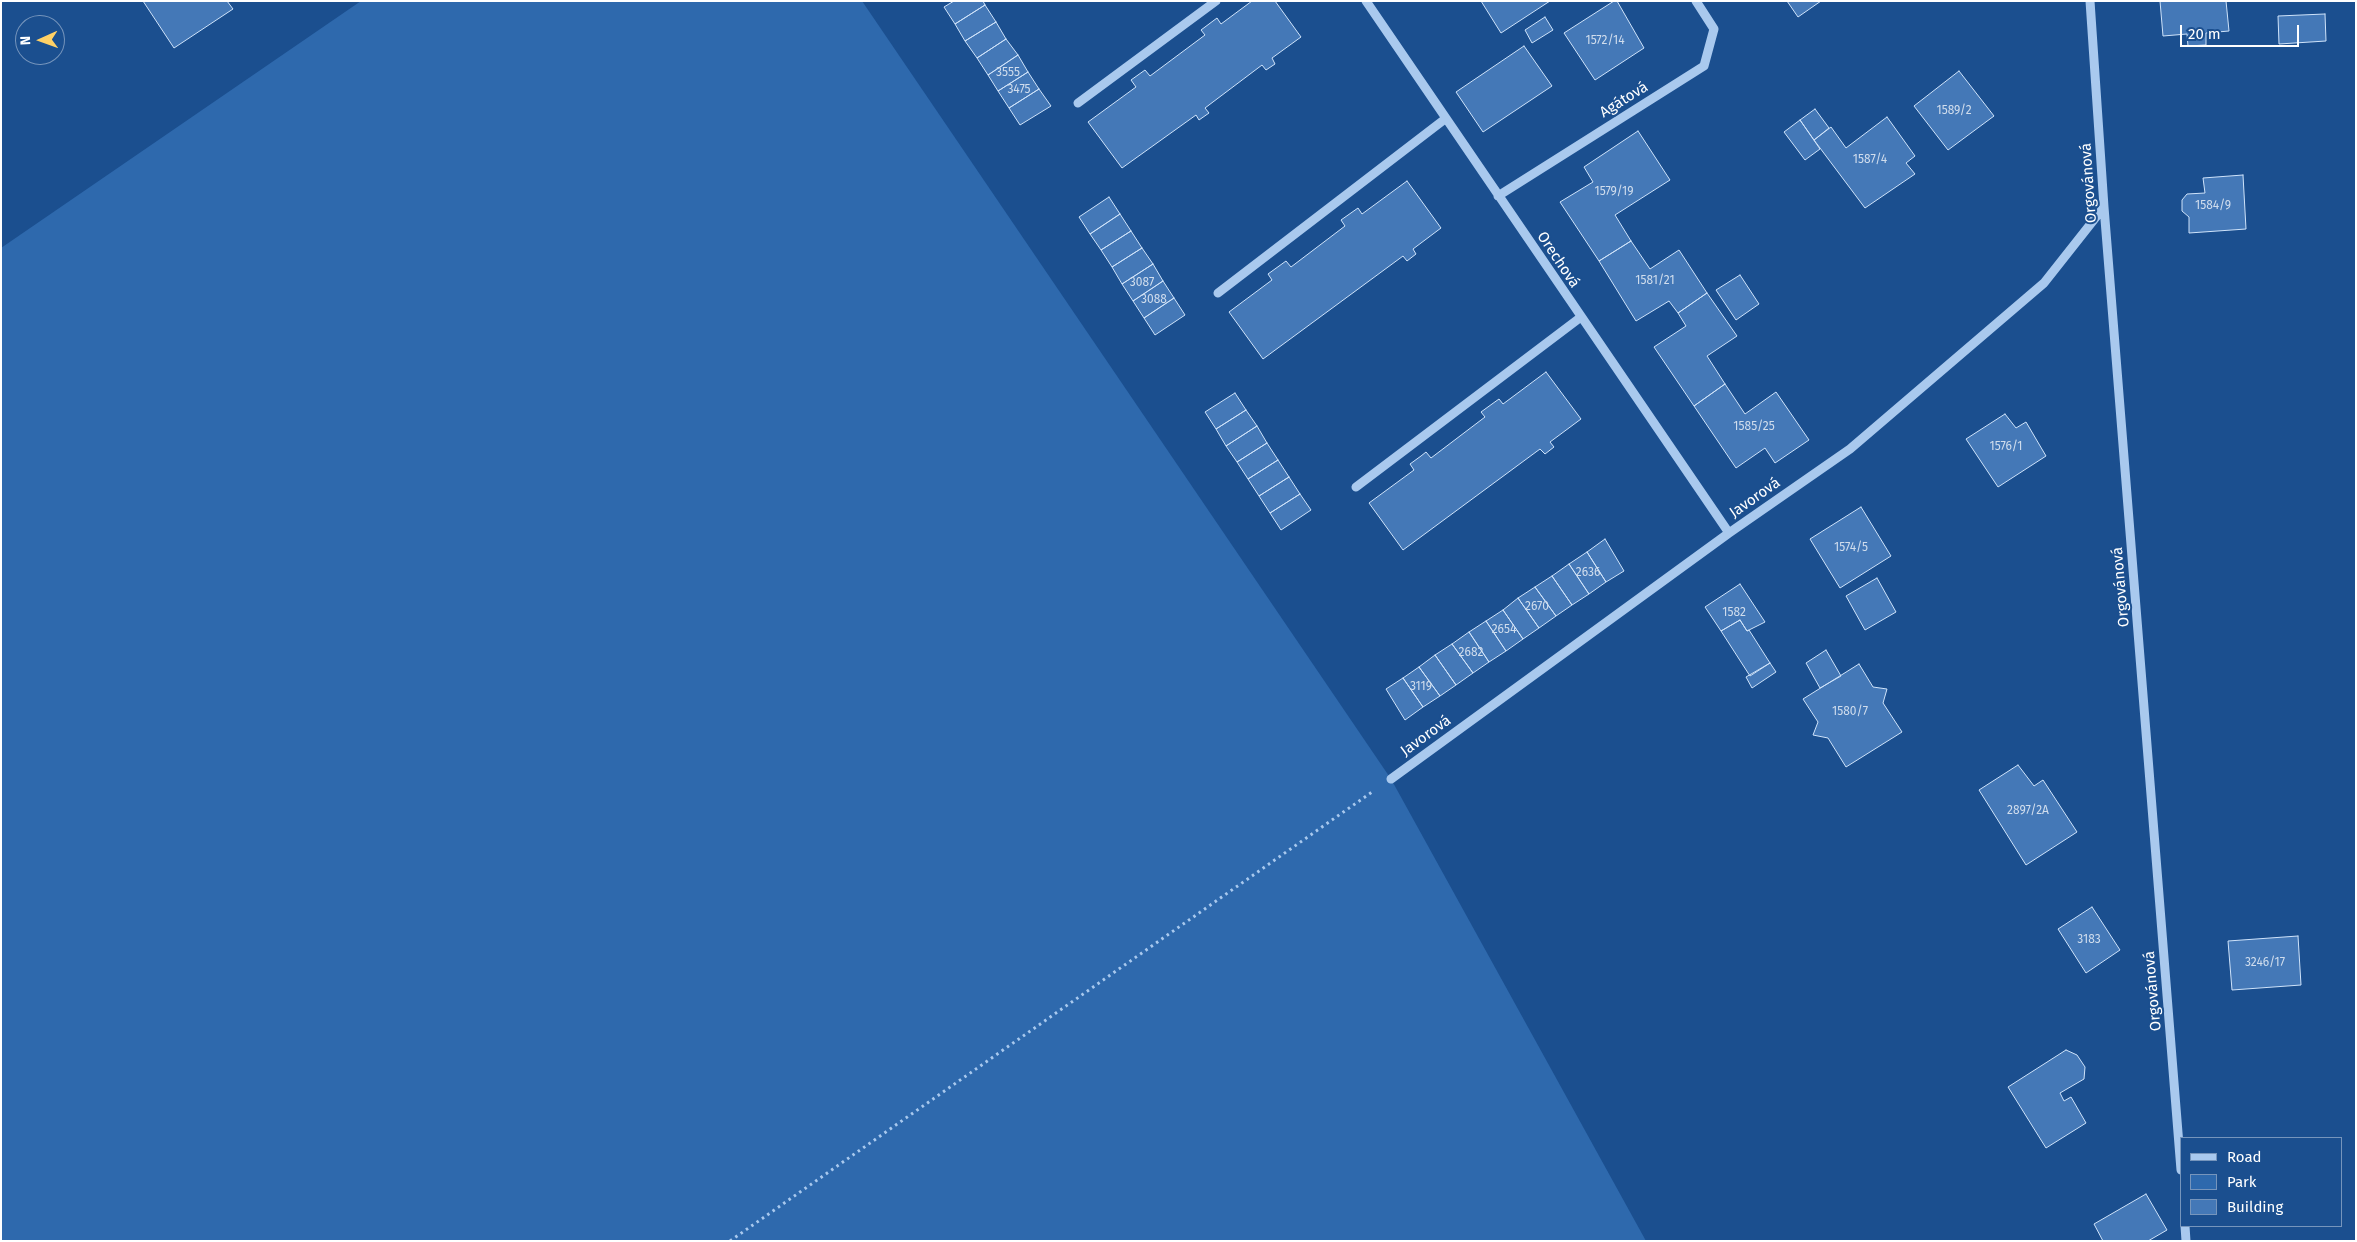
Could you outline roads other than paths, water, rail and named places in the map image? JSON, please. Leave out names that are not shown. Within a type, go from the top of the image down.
[{"type":"street","points":[[1078,103],[1216,1]]},
{"type":"street","name":"Orechová","points":[[1366,1],[1729,533]]},
{"type":"street","name":"Agátová","points":[[1498,196],[1704,66],[1714,29],[1696,1]]},
{"type":"street","name":"Orgovánová","points":[[2090,1],[2104,207],[2180,1157]]},
{"type":"street","points":[[1218,293],[1445,119]]},
{"type":"street","name":"Javorová","points":[[1391,779],[1729,533],[1850,448],[2044,282],[2104,207]]},
{"type":"street","points":[[1356,487],[1581,318]]},
{"type":"street","points":[[2185,1227],[2186,1241]]}]
